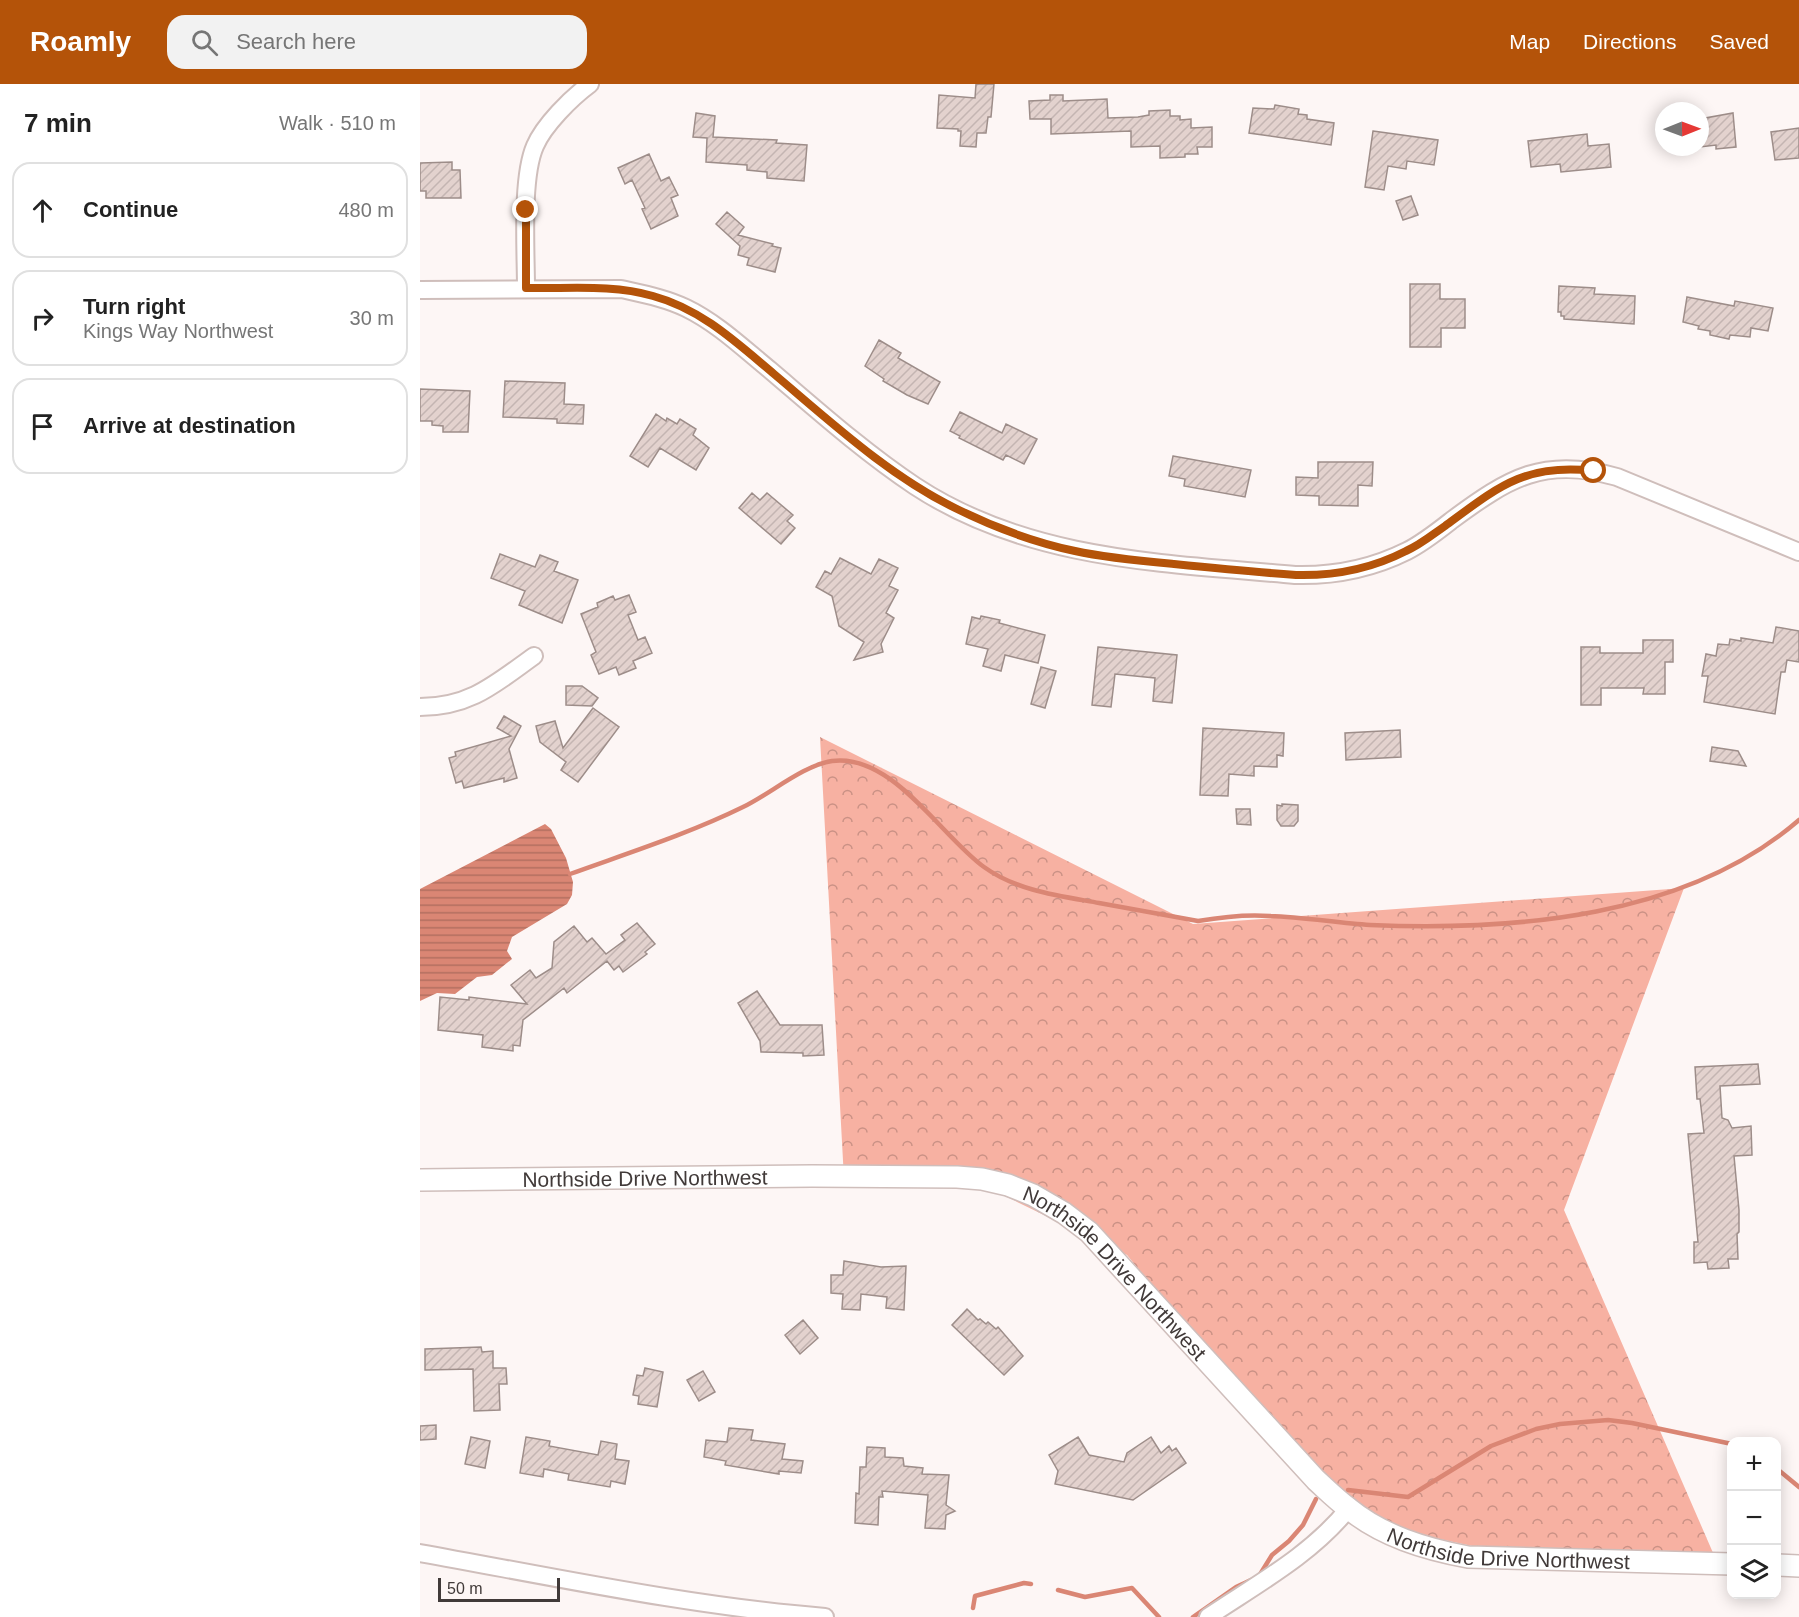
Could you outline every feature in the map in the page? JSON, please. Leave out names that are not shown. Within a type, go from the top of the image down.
[{"type":"street","points":[[526,288],[526,210],[530,161],[541,135],[569,103],[590,84]]},
{"type":"street","points":[[420,290],[621,289],[653,296],[685,308],[723,332],[868,452],[917,487],[993,526],[1075,551],[1126,559],[1296,575],[1319,576],[1343,573],[1374,565],[1407,551],[1490,492],[1511,480],[1538,471],[1570,468],[1617,477],[1799,552]]},
{"type":"street","points":[[420,707],[457,703],[484,692],[534,656]]},
{"type":"street","name":"Northside Drive Northwest","points":[[420,1180],[957,1176],[1008,1185],[1064,1213],[1089,1232],[1316,1480],[1348,1509],[1377,1528],[1405,1541],[1438,1552],[1468,1557],[1727,1564]]},
{"type":"street","points":[[1208,1617],[1315,1545],[1348,1509]]},
{"type":"street","points":[[420,1553],[704,1603],[766,1612],[825,1617]]},
{"type":"street","points":[[1781,1565],[1799,1566]]},
{"type":"green space","points":[[820,737],[1193,924],[1684,888],[1564,1210],[1717,1562],[1561,1565],[1369,1524],[1257,1416],[1127,1255],[980,1184],[844,1179]]},
{"type":"shaded area","points":[[545,824],[551,829],[566,858],[573,882],[572,895],[567,904],[512,937],[507,951],[512,959],[492,975],[477,977],[455,994],[437,993],[420,1001],[420,889]]},
{"type":"building","points":[[976,84],[994,84],[991,117],[988,117],[986,133],[977,133],[976,147],[960,146],[961,131],[937,128],[939,95],[975,98]]},
{"type":"building","points":[[1050,95],[1063,95],[1063,101],[1107,99],[1108,118],[1138,117],[1149,115],[1149,111],[1170,110],[1170,116],[1180,116],[1180,120],[1191,119],[1191,128],[1212,127],[1212,147],[1197,147],[1198,154],[1185,154],[1185,157],[1160,158],[1160,146],[1131,147],[1131,131],[1051,134],[1051,119],[1030,119],[1029,101],[1050,100]]},
{"type":"building","points":[[1275,105],[1299,109],[1298,114],[1307,115],[1307,119],[1334,123],[1331,145],[1249,133],[1253,108],[1274,109]]},
{"type":"building","points":[[696,113],[715,116],[713,137],[777,140],[776,143],[807,145],[804,181],[767,178],[767,172],[747,170],[747,165],[706,162],[707,138],[693,137]]},
{"type":"building","points":[[1733,113],[1736,147],[1716,149],[1716,145],[1709,146],[1709,117]]},
{"type":"building","points":[[1799,128],[1799,158],[1775,160],[1771,132]]},
{"type":"building","points":[[1373,131],[1438,140],[1434,165],[1407,161],[1406,169],[1388,166],[1384,190],[1365,187]]},
{"type":"building","points":[[1587,134],[1588,146],[1609,144],[1611,167],[1561,172],[1560,164],[1531,167],[1528,141]]},
{"type":"building","points":[[649,154],[661,181],[669,177],[678,195],[671,198],[678,216],[651,229],[642,209],[645,208],[632,180],[625,184],[618,168]]},
{"type":"building","points":[[452,162],[452,170],[460,170],[461,198],[426,198],[426,191],[420,191],[420,163]]},
{"type":"building","points":[[1411,196],[1418,215],[1403,220],[1396,201]]},
{"type":"building","points":[[727,212],[744,227],[738,235],[781,248],[775,272],[747,265],[749,258],[738,255],[740,246],[716,224]]},
{"type":"building","points":[[1410,284],[1440,284],[1440,299],[1465,299],[1465,328],[1441,328],[1441,347],[1410,347]]},
{"type":"building","points":[[1559,286],[1595,288],[1594,294],[1635,296],[1634,324],[1564,319],[1561,312],[1558,312]]},
{"type":"building","points":[[1687,297],[1734,306],[1735,301],[1773,308],[1768,331],[1751,328],[1750,337],[1730,335],[1729,339],[1710,335],[1710,331],[1698,329],[1699,326],[1683,322]]},
{"type":"building","points":[[879,340],[901,353],[898,358],[940,382],[928,404],[883,381],[884,379],[865,366]]},
{"type":"building","points":[[505,381],[565,383],[564,404],[584,405],[583,424],[557,423],[557,419],[503,417]]},
{"type":"building","points":[[420,389],[470,391],[468,432],[443,432],[443,426],[432,425],[432,421],[420,421]]},
{"type":"building","points":[[960,412],[1002,433],[1006,424],[1037,439],[1024,464],[1006,455],[1003,460],[959,438],[960,436],[950,431]]},
{"type":"building","points":[[656,414],[666,421],[667,418],[677,424],[680,419],[696,429],[693,435],[709,448],[696,470],[660,448],[648,467],[630,456]]},
{"type":"building","points":[[1173,456],[1251,470],[1245,497],[1184,486],[1185,479],[1169,476]]},
{"type":"building","points":[[1318,462],[1373,462],[1372,486],[1358,485],[1358,506],[1319,505],[1319,496],[1296,495],[1296,477],[1318,478]]},
{"type":"building","points":[[752,493],[760,500],[767,493],[793,515],[787,521],[795,528],[781,544],[739,508]]},
{"type":"building","points":[[500,554],[535,567],[540,555],[558,562],[554,571],[578,580],[562,623],[519,605],[525,591],[491,578]]},
{"type":"building","points":[[840,558],[871,574],[879,559],[898,568],[889,586],[898,590],[886,613],[894,618],[881,644],[883,652],[854,660],[864,642],[839,626],[832,596],[816,587],[825,571],[831,574]]},
{"type":"building","points":[[629,595],[636,612],[628,615],[638,640],[645,637],[652,653],[633,661],[636,668],[619,675],[616,667],[599,674],[591,655],[596,652],[581,614],[598,607],[597,603],[613,596],[615,600]]},
{"type":"building","points":[[981,616],[1045,635],[1038,663],[1005,655],[1001,671],[983,666],[988,649],[966,644],[972,617],[980,619]]},
{"type":"building","points":[[1776,627],[1799,631],[1799,662],[1787,660],[1785,672],[1781,672],[1775,714],[1704,702],[1708,676],[1702,676],[1706,654],[1716,656],[1718,644],[1729,645],[1730,639],[1741,641],[1741,638],[1773,643]]},
{"type":"building","points":[[1643,640],[1673,640],[1673,662],[1665,662],[1665,694],[1643,694],[1644,688],[1601,688],[1601,705],[1581,705],[1581,647],[1600,647],[1600,653],[1643,653]]},
{"type":"building","points":[[1098,647],[1177,655],[1172,703],[1153,701],[1155,678],[1115,674],[1111,707],[1092,705]]},
{"type":"building","points":[[1041,667],[1056,671],[1045,708],[1031,704]]},
{"type":"building","points":[[566,686],[582,686],[598,698],[592,706],[566,705]]},
{"type":"building","points":[[593,708],[619,727],[578,782],[561,770],[566,762],[540,742],[536,726],[555,721],[563,748]]},
{"type":"building","points":[[504,716],[521,726],[509,749],[517,778],[504,782],[504,778],[464,788],[462,781],[456,783],[449,758],[456,756],[455,752],[511,736],[497,728]]},
{"type":"building","points":[[1203,728],[1284,733],[1283,756],[1277,755],[1277,767],[1254,766],[1254,776],[1229,774],[1228,796],[1200,795]]},
{"type":"building","points":[[1400,730],[1401,757],[1346,760],[1345,733]]},
{"type":"building","points":[[1712,747],[1738,751],[1746,766],[1710,761]]},
{"type":"building","points":[[1282,804],[1298,805],[1298,821],[1294,826],[1281,826],[1277,820],[1277,805],[1282,806]]},
{"type":"building","points":[[1236,809],[1250,809],[1251,825],[1237,824]]},
{"type":"building","points":[[637,923],[655,944],[645,952],[647,954],[623,972],[619,966],[614,970],[607,961],[567,993],[564,988],[523,1020],[520,1046],[513,1045],[513,1051],[482,1047],[483,1035],[438,1030],[440,997],[469,1000],[469,997],[527,1004],[511,985],[530,970],[536,978],[552,968],[554,942],[574,926],[587,942],[592,938],[606,954],[625,940],[621,935]]},
{"type":"building","points":[[757,991],[780,1025],[822,1025],[824,1055],[803,1056],[803,1053],[761,1052],[760,1041],[738,1003]]},
{"type":"building","points":[[1758,1064],[1760,1084],[1720,1086],[1722,1118],[1728,1120],[1732,1128],[1751,1126],[1752,1155],[1734,1156],[1739,1210],[1738,1259],[1728,1259],[1729,1268],[1708,1269],[1707,1262],[1694,1263],[1694,1242],[1698,1242],[1688,1134],[1704,1133],[1700,1099],[1697,1099],[1695,1067]]},
{"type":"building","points":[[844,1261],[881,1267],[906,1266],[904,1310],[886,1308],[887,1297],[861,1294],[860,1310],[842,1309],[843,1294],[831,1293],[831,1275],[843,1275]]},
{"type":"building","points":[[967,1309],[978,1320],[986,1324],[988,1322],[996,1329],[998,1327],[1023,1356],[1004,1375],[952,1325]]},
{"type":"building","points":[[803,1320],[818,1338],[800,1354],[785,1335]]},
{"type":"building","points":[[481,1347],[482,1352],[493,1351],[493,1368],[506,1368],[507,1384],[499,1384],[500,1410],[474,1411],[473,1369],[425,1370],[425,1349]]},
{"type":"building","points":[[645,1368],[663,1372],[657,1407],[638,1404],[639,1396],[633,1395],[637,1375],[643,1376]]},
{"type":"building","points":[[703,1371],[715,1392],[699,1401],[687,1380]]},
{"type":"building","points":[[436,1425],[436,1439],[420,1440],[420,1426]]},
{"type":"building","points":[[729,1428],[753,1430],[751,1440],[785,1444],[782,1459],[803,1461],[801,1473],[779,1471],[779,1474],[725,1465],[726,1461],[704,1457],[706,1440],[727,1442]]},
{"type":"building","points":[[471,1437],[490,1441],[485,1468],[465,1464]]},
{"type":"building","points":[[526,1437],[550,1441],[549,1446],[598,1455],[601,1441],[617,1444],[615,1459],[629,1461],[625,1484],[611,1481],[610,1487],[568,1480],[569,1474],[544,1469],[543,1477],[520,1473]]},
{"type":"building","points":[[1078,1437],[1089,1455],[1124,1462],[1127,1453],[1151,1437],[1161,1453],[1169,1446],[1172,1451],[1176,1448],[1186,1463],[1133,1500],[1055,1484],[1058,1471],[1049,1455]]},
{"type":"building","points":[[867,1447],[885,1448],[885,1457],[903,1458],[904,1466],[923,1468],[922,1474],[949,1475],[946,1505],[955,1511],[946,1515],[945,1529],[925,1528],[928,1495],[882,1491],[883,1497],[879,1497],[878,1525],[855,1523],[860,1467],[866,1467]]},
{"type":"waterway","points":[[570,874],[658,843],[722,817],[810,768],[832,761],[854,762],[875,770],[895,783],[984,867],[1010,882],[1054,895],[1198,921],[1261,915],[1370,925],[1482,925],[1596,912],[1652,898],[1705,879],[1754,853],[1799,820]]},
{"type":"waterway","points":[[1348,1490],[1408,1497],[1491,1446],[1536,1429],[1560,1424],[1608,1420],[1727,1443]]},
{"type":"waterway","points":[[1781,1472],[1799,1487]]},
{"type":"waterway","points":[[1259,1576],[1272,1555],[1303,1525],[1316,1499]]},
{"type":"waterway","points":[[1193,1617],[1236,1587],[1251,1580]]},
{"type":"waterway","points":[[973,1608],[975,1596],[1024,1583],[1031,1584]]},
{"type":"waterway","points":[[1058,1590],[1085,1597],[1132,1588],[1159,1617]]},
{"type":"route","points":[[526,210],[526,288],[621,289],[653,296],[685,308],[723,332],[868,452],[917,487],[993,526],[1075,551],[1126,559],[1296,575],[1319,576],[1343,573],[1374,565],[1407,551],[1426,540],[1490,492],[1513,480],[1538,471],[1570,468],[1594,471]]}]
